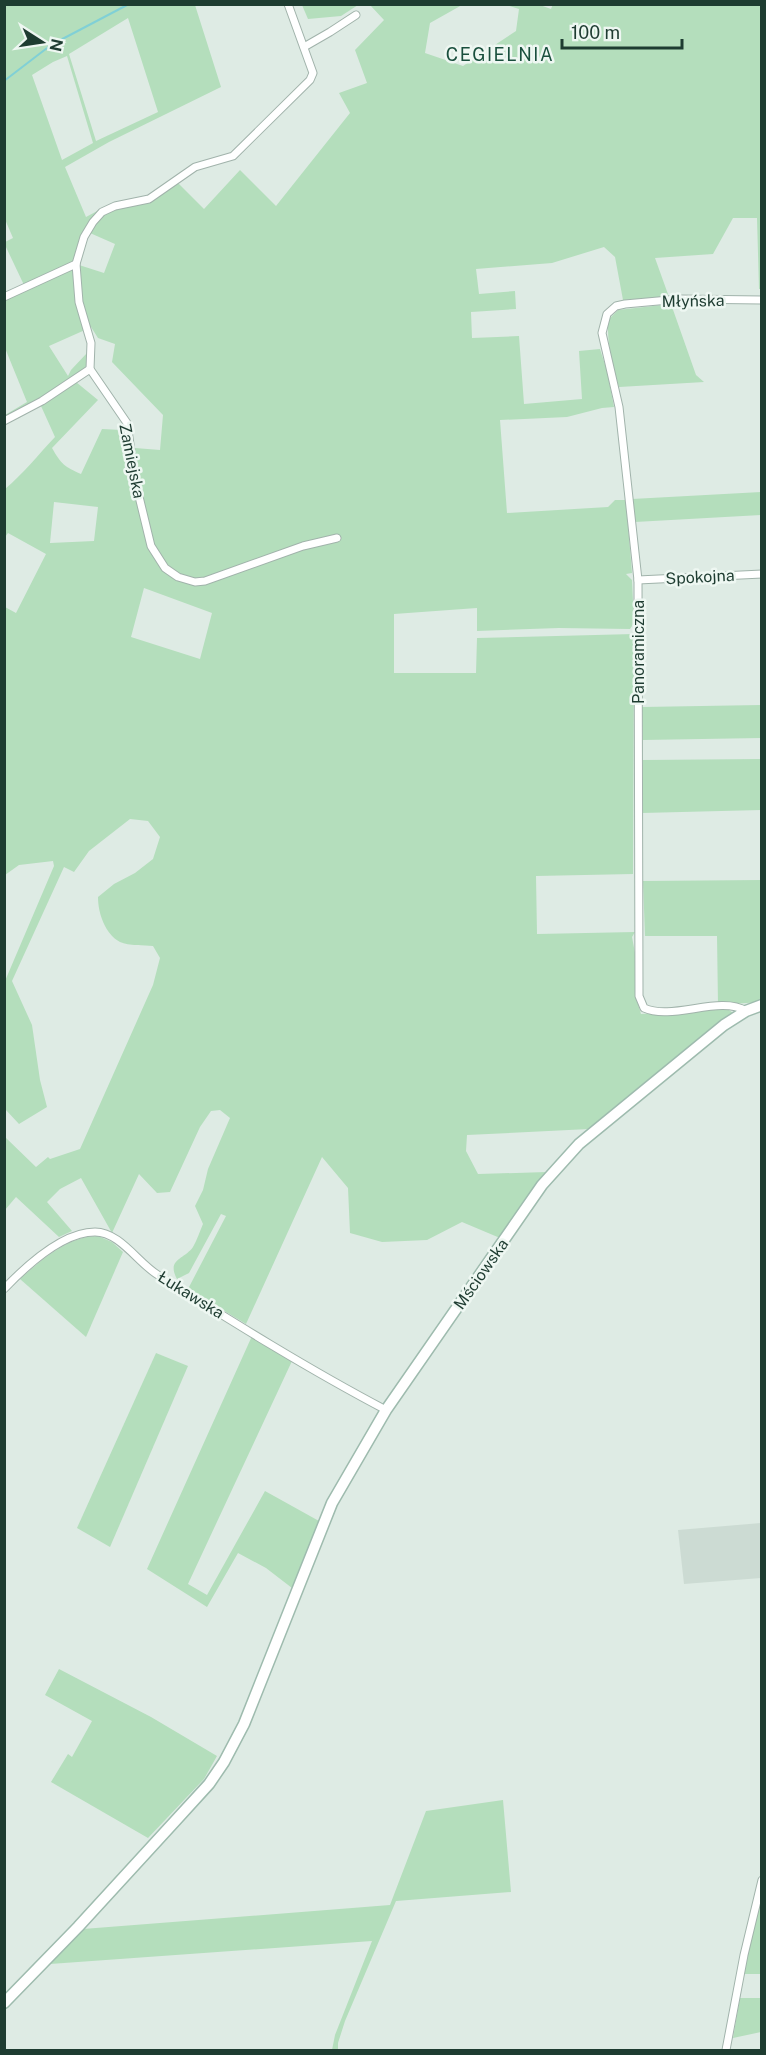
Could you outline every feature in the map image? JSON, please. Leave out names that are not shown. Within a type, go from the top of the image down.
[{"type":"street","points":[[4,421],[42,401],[90,369],[91,343],[78,302],[76,264],[84,237],[93,222],[102,212],[115,206],[149,199],[190,170],[233,156],[312,77],[313,73],[288,4]]},
{"type":"street","points":[[304,47],[356,15]]},
{"type":"street","points":[[4,297],[76,264]]},
{"type":"street","name":"Młyńska","points":[[625,304],[680,299],[762,300]]},
{"type":"street","name":"Panoramiczna","points":[[625,304],[616,306],[607,314],[602,333],[619,406],[638,580],[639,996],[644,1008],[650,1010],[733,1006],[746,1011]]},
{"type":"street","name":"Zamiejska","points":[[90,369],[127,423],[135,480],[151,546],[165,568],[178,577],[195,582],[205,581],[303,546],[337,538]]},
{"type":"street","name":"Spokojna","points":[[638,580],[762,574]]},
{"type":"street","name":"Mściowska","points":[[4,2003],[86,1918],[214,1777],[230,1755],[333,1503],[386,1410],[542,1185],[579,1144],[724,1025],[746,1011],[762,1005]]},
{"type":"street","name":"Łukawska","points":[[4,1289],[26,1266],[66,1240],[89,1232],[108,1234],[154,1273],[332,1382],[386,1410]]},
{"type":"street","points":[[726,2050],[744,1955],[762,1880]]},
{"type":"shaded area","points":[[761,1523],[761,1578],[684,1584],[678,1530]]},
{"type":"green space","points":[[553,4],[761,5],[761,289],[759,289],[757,218],[733,218],[713,254],[655,258],[669,297],[623,300],[615,257],[604,247],[552,263],[476,269],[479,294],[515,291],[516,309],[471,312],[472,338],[519,336],[524,404],[582,399],[579,351],[600,349],[614,407],[567,417],[500,420],[507,513],[608,507],[615,500],[626,500],[632,573],[626,574],[632,580],[634,623],[630,629],[559,628],[477,631],[477,608],[394,614],[394,673],[476,673],[477,638],[634,634],[633,874],[536,876],[537,934],[635,932],[632,937],[635,953],[635,994],[641,1014],[723,1009],[733,1013],[589,1129],[467,1135],[466,1151],[478,1174],[547,1172],[500,1238],[462,1222],[427,1240],[382,1242],[350,1233],[348,1188],[322,1157],[246,1324],[188,1289],[226,1216],[221,1214],[189,1273],[177,1279],[174,1272],[175,1263],[193,1247],[203,1224],[195,1206],[230,1118],[220,1110],[211,1111],[200,1127],[170,1192],[157,1193],[139,1174],[112,1233],[81,1178],[60,1189],[47,1202],[72,1231],[59,1237],[16,1197],[5,1210],[5,1137],[36,1167],[48,1157],[50,1159],[80,1149],[153,985],[160,958],[153,946],[120,942],[110,934],[99,910],[98,897],[153,859],[160,837],[148,821],[130,819],[89,851],[74,872],[64,867],[12,981],[32,1025],[40,1080],[47,1107],[19,1124],[5,1109],[5,981],[54,866],[53,861],[19,865],[5,875],[5,607],[16,613],[46,554],[8,533],[5,537],[5,489],[55,437],[41,406],[76,382],[98,400],[52,448],[64,464],[81,474],[102,429],[121,430],[135,448],[160,450],[163,415],[112,362],[115,344],[98,338],[91,327],[89,328],[79,299],[79,265],[104,273],[115,244],[90,233],[92,218],[80,239],[74,262],[24,285],[5,245],[5,242],[13,238],[4,217],[4,5],[195,5],[221,87],[109,142],[65,167],[86,217],[103,208],[155,193],[173,178],[204,209],[240,170],[276,206],[350,113],[339,93],[367,83],[355,50],[384,20],[370,5],[462,5],[430,23],[425,53],[463,66],[516,31],[519,9],[506,5],[540,5],[551,9]],"holes":[[[128,18],[158,112],[96,141],[69,54]],[[67,56],[93,143],[62,160],[32,75]],[[54,502],[98,507],[94,541],[50,543]],[[144,588],[212,613],[200,659],[131,637]]]},
{"type":"green space","points":[[302,5],[358,5],[341,16],[308,19]]},
{"type":"green space","points":[[74,267],[74,292],[85,330],[49,346],[68,376],[71,370],[90,352],[87,364],[75,377],[5,419],[5,415],[27,402],[5,348],[4,300]]},
{"type":"green space","points":[[671,304],[696,375],[704,382],[619,387],[608,337],[608,320],[618,310]]},
{"type":"green space","points":[[761,492],[761,515],[635,522],[632,499]]},
{"type":"green space","points":[[761,705],[761,738],[643,740],[642,707]]},
{"type":"green space","points":[[761,759],[761,810],[642,813],[643,760]]},
{"type":"green space","points":[[761,880],[761,1002],[718,1005],[717,936],[645,936],[643,881]]},
{"type":"green space","points":[[98,1236],[112,1242],[123,1252],[86,1337],[20,1279],[56,1250],[76,1240]]},
{"type":"green space","points":[[252,1336],[292,1361],[188,1584],[207,1595],[265,1491],[319,1521],[292,1588],[266,1568],[238,1553],[207,1607],[147,1569]]},
{"type":"green space","points":[[156,1353],[188,1366],[110,1547],[77,1528]]},
{"type":"green space","points":[[59,1669],[151,1717],[217,1756],[204,1779],[148,1838],[51,1782],[68,1754],[72,1757],[92,1721],[45,1695]]},
{"type":"green space","points":[[503,1800],[511,1892],[396,1901],[345,2021],[338,2050],[332,2050],[335,2035],[372,1941],[50,1964],[83,1929],[390,1905],[426,1811]]},
{"type":"green space","points":[[761,1892],[761,1974],[744,1974]]},
{"type":"green space","points":[[740,1998],[761,1998],[761,2032],[733,2038]]},
{"type":"waterway","points":[[4,81],[51,45],[129,4]]},
{"type":"district","name":"CEGIELNIA","points":[[500,54]]}]
